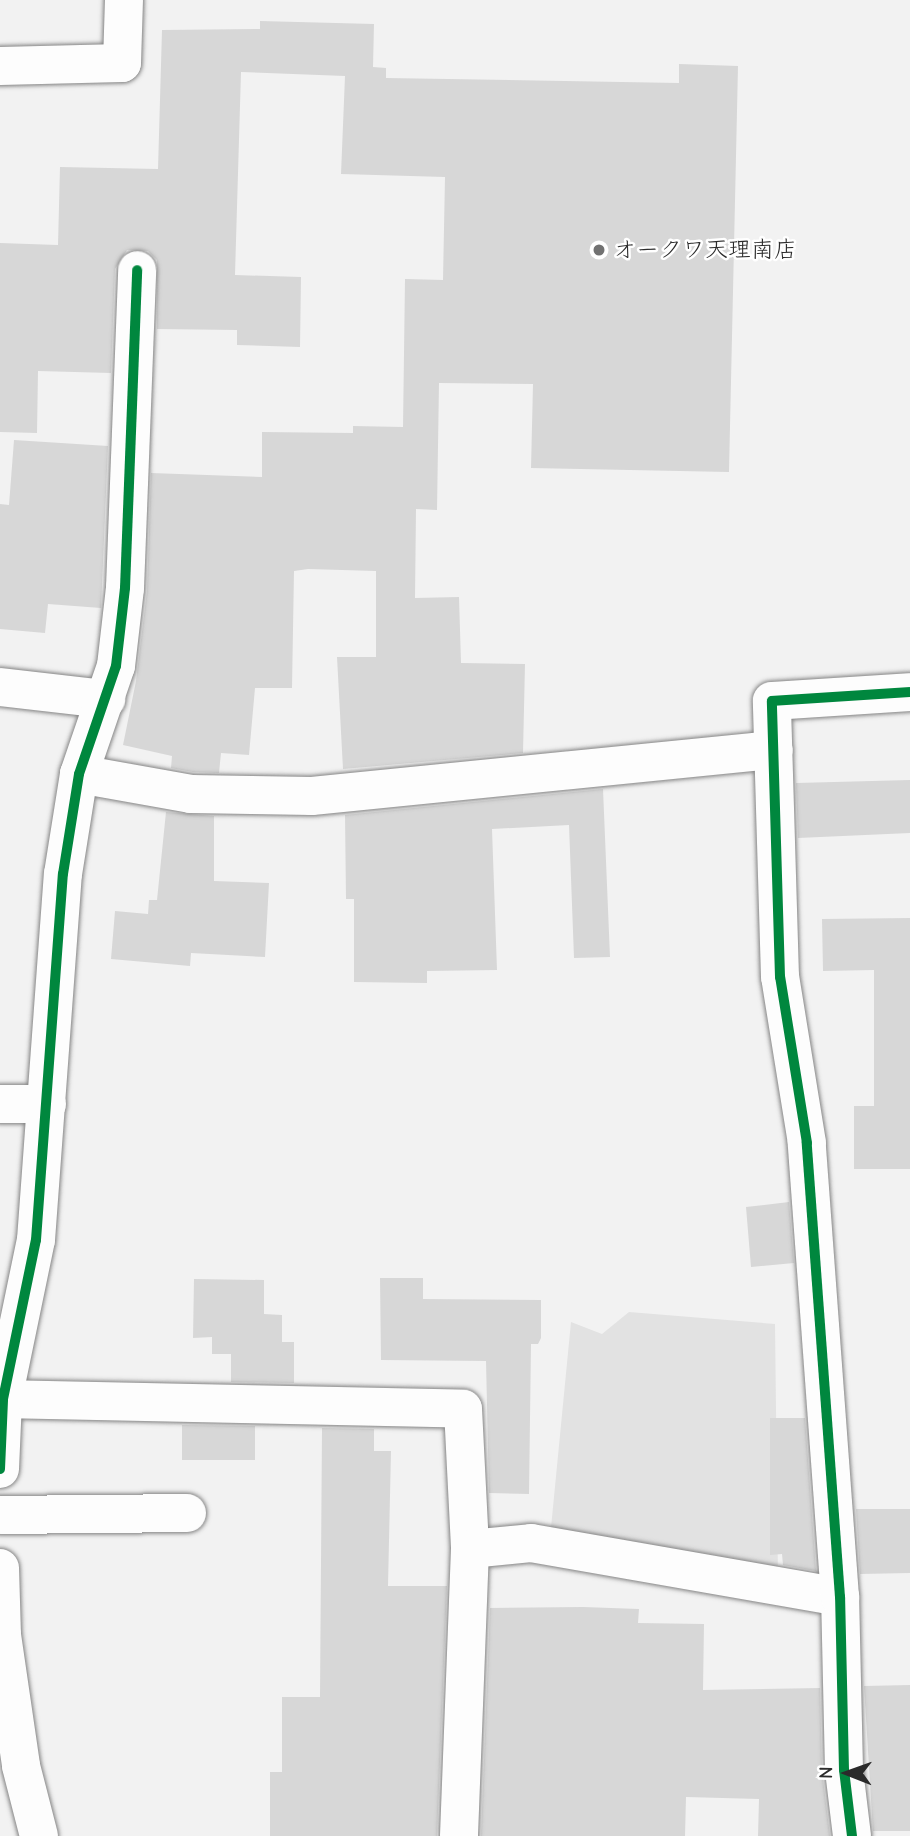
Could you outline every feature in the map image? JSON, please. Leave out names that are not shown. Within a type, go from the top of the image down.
[{"type":"street","points":[[0,66],[122,63],[124,0]]},
{"type":"street","points":[[0,1469],[9,1320],[36,1240],[63,874],[79,774],[116,666],[125,589],[137,270]]},
{"type":"street","points":[[0,687],[106,699]]},
{"type":"street","points":[[852,1836],[844,1770],[840,1597],[807,1143],[780,977],[772,701],[910,692]]},
{"type":"street","points":[[79,774],[191,794],[312,796],[774,750]]},
{"type":"street","points":[[0,1104],[47,1104]]},
{"type":"street","points":[[3,1399],[463,1409],[470,1549],[459,1836]]},
{"type":"street","points":[[0,1516],[187,1513]]},
{"type":"street","points":[[470,1549],[531,1542],[840,1597]]},
{"type":"street","points":[[0,1568],[10,1766],[39,1836]]},
{"type":"shaded area","points":[[629,1312],[775,1324],[778,1578],[550,1538],[571,1322],[602,1334]]},
{"type":"building","points":[[260,21],[374,24],[373,67],[386,68],[386,78],[679,83],[679,64],[738,66],[729,472],[531,468],[533,384],[439,383],[437,510],[416,509],[415,598],[459,597],[461,663],[525,664],[523,753],[343,769],[337,657],[376,657],[376,571],[308,569],[294,571],[292,688],[255,688],[249,755],[221,753],[219,773],[193,772],[171,768],[172,756],[123,745],[136,681],[147,591],[151,473],[262,477],[262,432],[353,433],[353,426],[403,427],[405,279],[443,280],[445,177],[341,174],[345,76],[241,72],[235,275],[301,277],[300,347],[237,345],[237,330],[157,329],[157,260],[148,251],[127,250],[115,269],[111,373],[38,371],[37,433],[0,432],[0,243],[58,245],[60,167],[158,169],[162,30],[260,29]]},
{"type":"building","points":[[14,440],[108,446],[101,608],[48,604],[45,633],[0,629],[0,504],[9,505]]},
{"type":"building","points":[[910,780],[910,833],[798,838],[796,783]]},
{"type":"building","points":[[603,789],[610,957],[574,958],[569,825],[492,829],[497,970],[427,971],[427,983],[354,982],[354,899],[346,899],[345,815]]},
{"type":"building","points":[[166,812],[214,816],[214,881],[269,883],[265,957],[191,953],[190,966],[111,959],[115,911],[148,914],[149,900],[157,900]]},
{"type":"building","points":[[910,918],[910,1169],[854,1169],[854,1106],[874,1106],[874,970],[823,971],[822,919]]},
{"type":"building","points":[[789,1202],[794,1263],[751,1267],[746,1207]]},
{"type":"building","points":[[380,1278],[423,1278],[423,1299],[541,1300],[541,1338],[538,1344],[531,1344],[529,1494],[489,1493],[486,1361],[381,1360]]},
{"type":"building","points":[[194,1279],[264,1280],[264,1314],[282,1315],[282,1342],[294,1342],[294,1383],[231,1382],[231,1354],[212,1354],[212,1337],[193,1338]]},
{"type":"building","points":[[770,1418],[805,1418],[816,1571],[783,1565],[782,1554],[770,1555]]},
{"type":"building","points":[[182,1425],[255,1426],[255,1460],[182,1460]]},
{"type":"building","points":[[322,1428],[374,1429],[374,1451],[391,1451],[388,1586],[447,1586],[437,1836],[270,1836],[270,1772],[282,1772],[282,1697],[320,1697]]},
{"type":"building","points":[[856,1509],[910,1509],[910,1573],[860,1574]]},
{"type":"building","points":[[490,1608],[639,1609],[638,1623],[704,1624],[703,1690],[820,1688],[822,1771],[830,1836],[758,1836],[759,1799],[686,1797],[685,1836],[481,1836]]},
{"type":"building","points":[[910,1685],[910,1831],[873,1831],[864,1686]]},
{"type":"cycle path","points":[[0,1469],[3,1399],[36,1240],[63,874],[79,774],[116,666],[125,588],[137,270]]},
{"type":"cycle path","points":[[852,1836],[844,1770],[840,1597],[807,1143],[780,977],[772,701],[910,692]]},
{"type":"place","name":"オークワ天理南店","points":[[599,250]]}]
